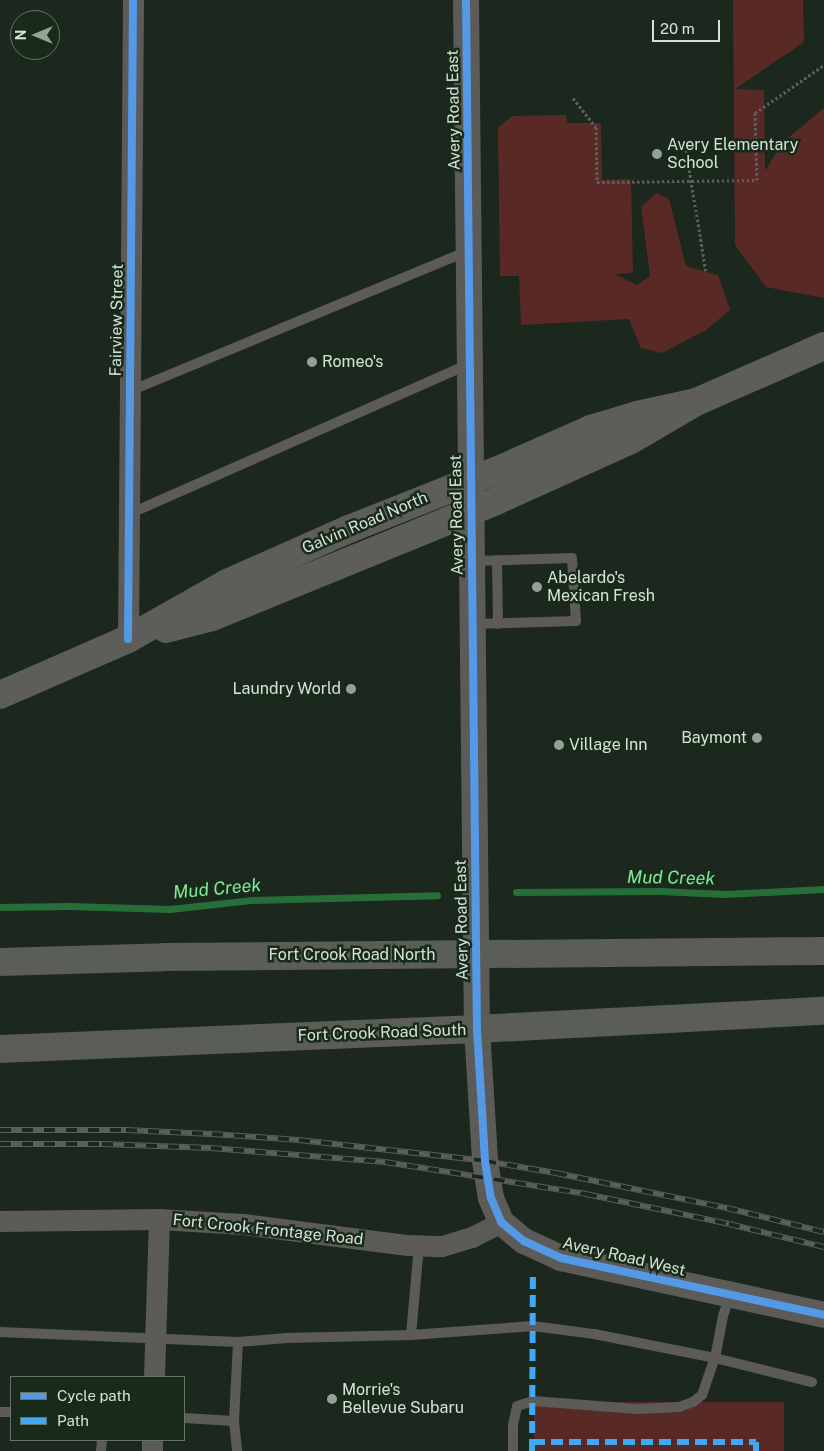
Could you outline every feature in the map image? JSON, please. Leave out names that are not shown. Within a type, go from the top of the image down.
[{"type":"main road","name":"Galvin Road North","points":[[128,640],[212,617],[470,512],[631,440],[696,402],[824,346]]},
{"type":"main road","name":"Galvin Road North","points":[[0,695],[128,640],[227,583],[470,479],[498,470],[591,430],[637,415],[696,402]]},
{"type":"main road","name":"Fort Crook Road North","points":[[0,962],[164,957],[824,951]]},
{"type":"main road","name":"Fort Crook Road South","points":[[0,1049],[477,1029],[824,1011]]},
{"type":"street","name":"Fairview Street","points":[[128,640],[133,0]]},
{"type":"street","name":"Avery Road East","points":[[466,0],[477,1029]]},
{"type":"street","name":"Avery Road West","points":[[477,1029],[485,1161],[491,1198],[501,1222],[524,1241],[561,1258],[824,1315]]},
{"type":"street","name":"Fort Crook Frontage Road","points":[[0,1221],[159,1219],[243,1224],[419,1246],[442,1246],[472,1237],[501,1222]]},
{"type":"street","points":[[154,1376],[159,1219]]},
{"type":"lane","points":[[130,391],[469,250]]},
{"type":"lane","points":[[129,514],[470,364]]},
{"type":"lane","points":[[471,561],[572,558],[576,621],[472,624]]},
{"type":"lane","points":[[497,560],[498,624]]},
{"type":"lane","points":[[411,1335],[419,1246]]},
{"type":"lane","points":[[513,1451],[512,1425],[517,1406],[533,1401],[637,1409],[679,1407],[694,1402],[702,1395],[715,1358],[723,1316],[730,1295]]},
{"type":"lane","points":[[0,1332],[238,1342],[287,1338],[411,1335],[533,1326],[594,1334],[715,1358],[812,1382]]},
{"type":"lane","points":[[237,1451],[234,1421],[238,1342]]},
{"type":"lane","points":[[185,1418],[234,1421]]},
{"type":"path","points":[[573,98],[596,127],[597,182],[757,180],[755,113],[824,65]]},
{"type":"path","points":[[686,150],[706,272]]},
{"type":"shaded area","points":[[733,0],[803,0],[804,42],[735,89],[764,90],[765,171],[782,143],[824,108],[824,298],[766,287],[735,245]]},
{"type":"shaded area","points":[[566,115],[567,123],[601,123],[602,180],[631,179],[633,273],[615,274],[637,285],[650,276],[641,207],[656,193],[669,199],[686,266],[718,275],[730,310],[706,330],[662,353],[641,348],[629,319],[521,325],[519,276],[500,276],[498,128],[512,116]]},
{"type":"shaded area","points":[[534,1402],[784,1402],[784,1451],[534,1451]]},
{"type":"waterway","name":"Mud Creek","points":[[516,892],[660,891],[725,894],[824,889]]},
{"type":"waterway","name":"Mud Creek","points":[[0,907],[69,906],[170,909],[251,900],[437,895]]},
{"type":"railway","points":[[0,1130],[126,1130],[212,1134],[299,1140],[485,1161],[556,1173],[727,1208],[824,1232]]},
{"type":"railway","points":[[0,1144],[102,1144],[211,1148],[385,1162],[586,1194],[729,1224],[824,1247]]},
{"type":"marked path","points":[[532,1451],[533,1275]]},
{"type":"marked path","points":[[533,1442],[756,1442],[756,1451]]},
{"type":"cycle path","points":[[128,639],[133,0]]},
{"type":"cycle path","points":[[466,0],[477,1029],[485,1161],[491,1198],[501,1222],[524,1241],[561,1258],[824,1315]]},
{"type":"place","name":"Avery Elementary School","points":[[657,154]]},
{"type":"place","name":"Romeo's","points":[[312,362]]},
{"type":"place","name":"Abelardo's Mexican Fresh","points":[[537,587]]},
{"type":"place","name":"Laundry World","points":[[351,689]]},
{"type":"place","name":"Baymont","points":[[757,738]]},
{"type":"place","name":"Village Inn","points":[[559,745]]},
{"type":"place","name":"Morrie's Bellevue Subaru","points":[[332,1399]]}]
